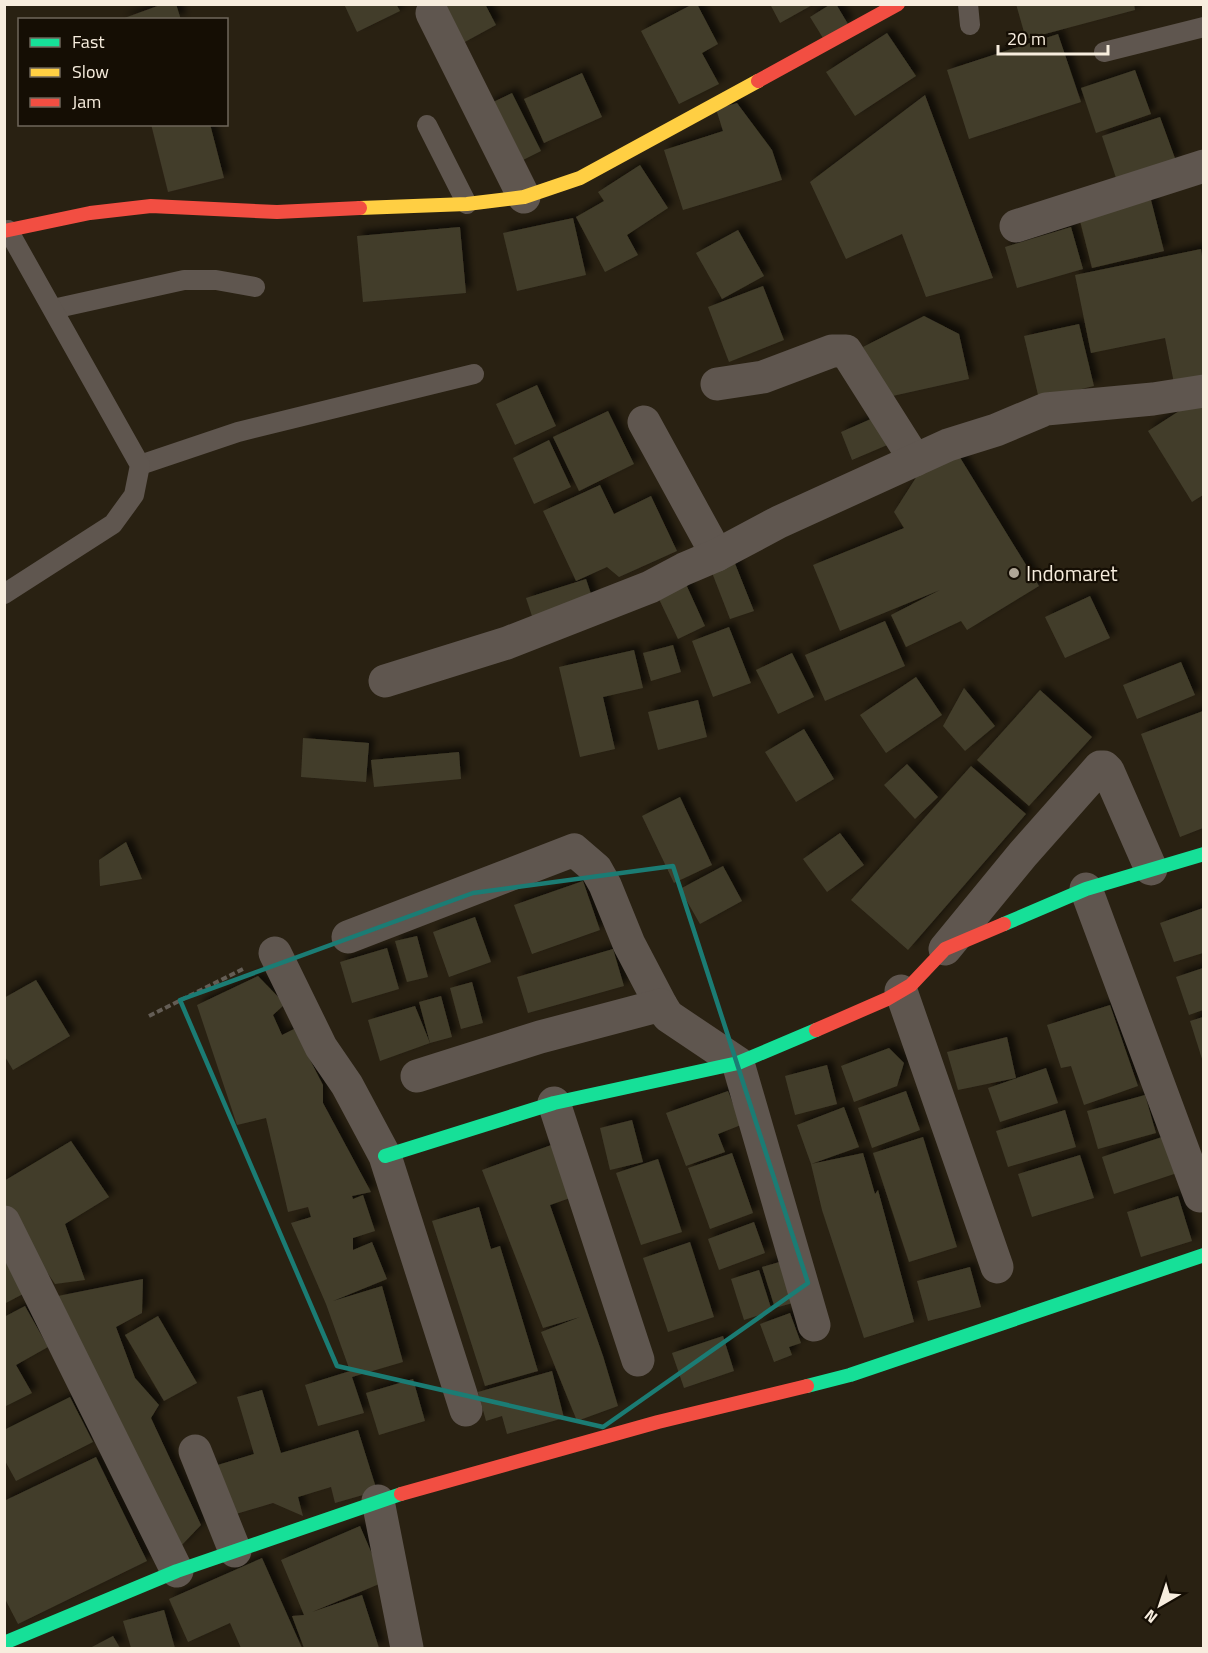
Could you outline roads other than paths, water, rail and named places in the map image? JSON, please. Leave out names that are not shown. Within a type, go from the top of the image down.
[{"type":"street","points":[[6,231],[90,213],[151,206],[277,212],[467,204],[524,196],[580,178],[898,4]]},
{"type":"street","points":[[432,13],[524,196]]},
{"type":"street","points":[[1016,226],[1203,166]]},
{"type":"street","points":[[717,384],[763,377],[832,351],[846,351],[915,460]]},
{"type":"street","points":[[385,681],[507,643],[650,587],[779,522],[948,445],[996,430],[1046,409],[1153,399],[1203,391]]},
{"type":"street","points":[[644,422],[717,555]]},
{"type":"street","points":[[385,1156],[554,1103],[738,1063],[887,999],[918,979],[1100,767],[1104,766],[1108,771],[1151,869]]},
{"type":"street","points":[[348,937],[574,850],[596,869],[629,944],[668,1016],[738,1063],[814,1325]]},
{"type":"street","points":[[945,949],[1086,889],[1203,854]]},
{"type":"street","points":[[1086,889],[1200,1196]]},
{"type":"street","points":[[275,953],[321,1047],[347,1085],[385,1156],[466,1410]]},
{"type":"street","points":[[901,991],[997,1267]]},
{"type":"street","points":[[417,1076],[540,1037],[661,1005]]},
{"type":"street","points":[[554,1103],[638,1360]]},
{"type":"street","points":[[4,1222],[177,1571]]},
{"type":"street","points":[[4,1643],[177,1571],[378,1501],[658,1422],[850,1376],[1203,1254]]},
{"type":"street","points":[[195,1450],[235,1551]]},
{"type":"street","points":[[378,1501],[407,1648]]},
{"type":"lane","points":[[968,4],[970,25]]},
{"type":"lane","points":[[1104,52],[1203,27]]},
{"type":"lane","points":[[427,125],[467,204]]},
{"type":"lane","points":[[4,594],[113,524],[134,495],[140,465],[6,231]]},
{"type":"lane","points":[[52,309],[184,280],[216,280],[255,287]]},
{"type":"lane","points":[[140,465],[238,432],[474,374]]},
{"type":"place","name":"Indomaret","points":[[1014,573]]}]
